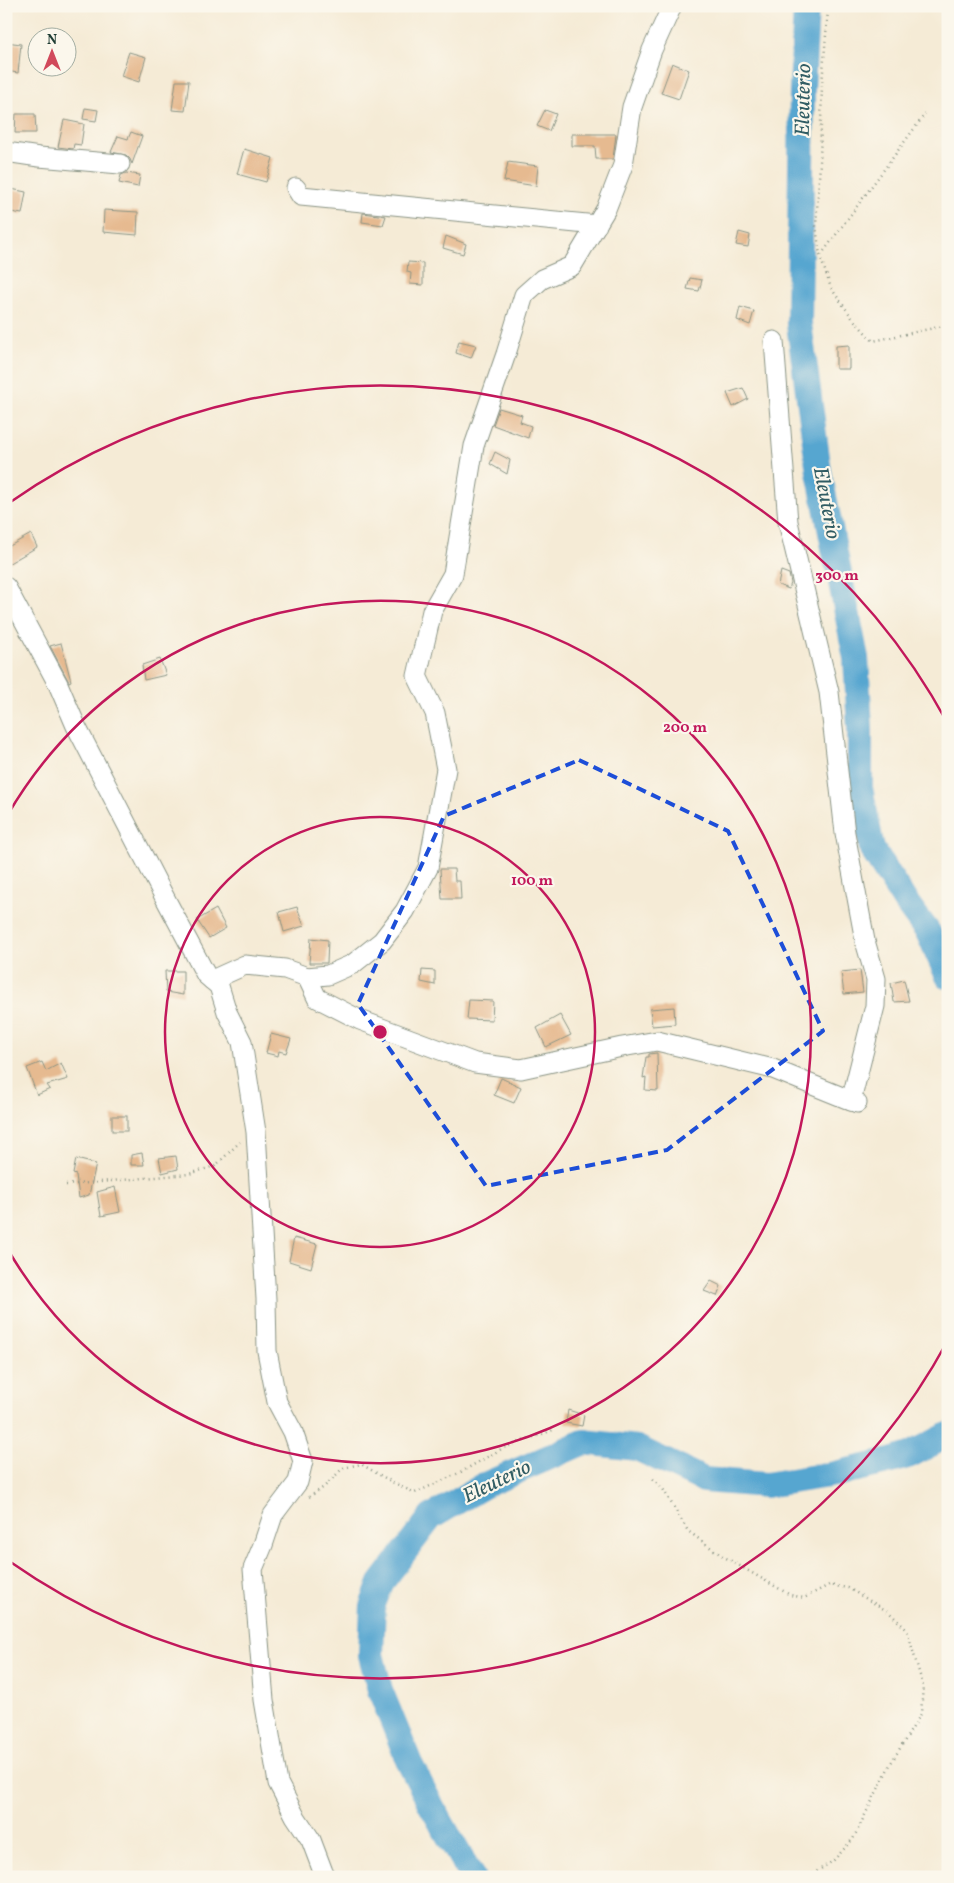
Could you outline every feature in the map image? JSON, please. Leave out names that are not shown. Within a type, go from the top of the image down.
[{"type":"street","points":[[212,980],[246,965],[285,970],[307,977],[328,975],[353,964],[382,940],[405,911],[428,868],[446,769],[435,713],[417,676],[432,611],[454,574],[474,446],[524,295],[542,279],[572,266],[606,209],[623,165],[632,107],[652,50],[672,6]]},
{"type":"street","points":[[6,152],[120,164]]},
{"type":"street","points":[[296,188],[301,196],[596,225]]},
{"type":"street","points":[[307,977],[317,998],[360,1020],[475,1063],[520,1069],[657,1041],[772,1069],[854,1102],[875,1006],[876,978],[865,941],[845,833],[829,692],[788,522],[774,341]]},
{"type":"street","points":[[6,587],[58,684],[76,726],[206,975],[219,986],[227,1012],[242,1042],[255,1126],[266,1299],[267,1351],[277,1402],[293,1432],[303,1461],[298,1482],[274,1515],[264,1545],[253,1569],[264,1700],[278,1783],[295,1816],[311,1840],[325,1877]]},
{"type":"path","points":[[830,6],[828,10],[822,84],[816,226],[820,256],[831,288],[853,319],[874,341],[948,325]]},
{"type":"path","points":[[820,256],[925,114]]},
{"type":"path","points":[[66,1185],[189,1174],[215,1166],[255,1126]]},
{"type":"path","points":[[308,1498],[324,1487],[343,1468],[361,1464],[416,1493],[461,1472],[503,1448],[556,1429]]},
{"type":"path","points":[[653,1479],[663,1489],[688,1531],[721,1555],[790,1595],[804,1598],[829,1585],[848,1588],[889,1612],[907,1630],[923,1686],[921,1714],[892,1763],[852,1840],[833,1862],[808,1877]]},
{"type":"highlighted area","points":[[579,760],[728,831],[823,1031],[667,1150],[486,1186],[358,1004],[444,816]]},
{"type":"building","points":[[6,42],[21,44],[18,73],[6,71]]},
{"type":"building","points":[[129,52],[146,57],[139,82],[121,76]]},
{"type":"building","points":[[672,63],[689,70],[679,99],[661,93]]},
{"type":"building","points":[[176,81],[189,81],[185,111],[172,110]]},
{"type":"building","points":[[85,108],[98,110],[96,121],[83,119]]},
{"type":"building","points":[[545,110],[556,114],[549,131],[537,126]]},
{"type":"building","points":[[16,114],[35,114],[36,133],[15,133]]},
{"type":"building","points":[[64,120],[84,124],[81,145],[74,144],[73,149],[58,147]]},
{"type":"building","points":[[131,132],[142,136],[132,164],[126,155],[111,152],[118,136],[128,139]]},
{"type":"building","points":[[572,134],[616,134],[613,159],[596,159],[595,146],[572,146]]},
{"type":"building","points":[[244,149],[273,158],[266,182],[237,174]]},
{"type":"building","points":[[508,162],[538,166],[536,186],[504,181]]},
{"type":"building","points":[[126,173],[140,175],[138,187],[119,183],[121,175]]},
{"type":"building","points":[[6,188],[26,192],[22,214],[6,211]]},
{"type":"building","points":[[104,210],[138,212],[137,235],[103,232]]},
{"type":"building","points":[[363,213],[386,216],[383,225],[362,222]]},
{"type":"building","points":[[739,232],[750,235],[748,247],[736,245]]},
{"type":"building","points":[[446,236],[466,244],[463,254],[443,248]]},
{"type":"building","points":[[408,262],[423,263],[423,285],[410,284],[411,273],[407,272]]},
{"type":"building","points":[[690,278],[702,280],[699,291],[687,289]]},
{"type":"building","points":[[740,307],[754,311],[750,325],[737,320]]},
{"type":"building","points":[[459,341],[476,345],[471,358],[456,353]]},
{"type":"building","points":[[849,345],[849,369],[836,369],[836,346]]},
{"type":"building","points":[[743,388],[748,399],[733,407],[727,393]]},
{"type":"building","points":[[499,408],[522,415],[520,422],[531,426],[528,438],[493,425]]},
{"type":"building","points":[[495,452],[510,460],[507,474],[490,464]]},
{"type":"building","points":[[31,534],[37,547],[6,565],[6,548]]},
{"type":"building","points":[[781,571],[789,574],[791,583],[789,589],[778,585]]},
{"type":"building","points":[[61,643],[71,681],[69,682],[50,646]]},
{"type":"building","points":[[160,659],[166,675],[144,680],[142,665]]},
{"type":"building","points":[[440,869],[454,869],[455,881],[460,881],[461,899],[442,899]]},
{"type":"building","points":[[297,907],[304,926],[284,932],[279,912]]},
{"type":"building","points":[[216,909],[226,928],[209,938],[197,920]]},
{"type":"building","points":[[311,938],[328,940],[327,963],[309,963]]},
{"type":"building","points":[[422,970],[435,971],[435,985],[421,982]]},
{"type":"building","points":[[860,970],[863,992],[844,994],[841,972]]},
{"type":"building","points":[[165,971],[183,971],[183,995],[166,992]]},
{"type":"building","points":[[904,980],[909,1001],[894,1002],[891,983]]},
{"type":"building","points":[[469,1000],[493,1001],[492,1020],[467,1019]]},
{"type":"building","points":[[674,1007],[675,1024],[652,1026],[650,1009]]},
{"type":"building","points":[[560,1015],[571,1035],[546,1047],[537,1028]]},
{"type":"building","points":[[271,1034],[291,1039],[286,1053],[279,1051],[278,1056],[266,1053]]},
{"type":"building","points":[[657,1053],[658,1091],[645,1090],[646,1077],[643,1078],[646,1057],[649,1057],[649,1054]]},
{"type":"building","points":[[42,1062],[46,1071],[61,1063],[68,1079],[47,1085],[50,1089],[37,1095],[27,1068]]},
{"type":"building","points":[[501,1078],[521,1087],[514,1103],[494,1095]]},
{"type":"building","points":[[112,1116],[127,1116],[127,1131],[112,1131]]},
{"type":"building","points":[[142,1153],[144,1165],[131,1165],[131,1155]]},
{"type":"building","points":[[176,1156],[178,1169],[162,1173],[159,1158]]},
{"type":"building","points":[[76,1159],[96,1164],[89,1195],[79,1198],[76,1175],[73,1174]]},
{"type":"building","points":[[115,1187],[120,1212],[101,1216],[97,1192]]},
{"type":"building","points":[[294,1238],[317,1244],[311,1268],[289,1261]]},
{"type":"building","points":[[711,1281],[721,1286],[717,1296],[704,1291]]},
{"type":"building","points":[[568,1410],[584,1415],[582,1426],[566,1423]]},
{"type":"waterway","name":"Eleuterio","points":[[806,6],[802,91],[799,324],[819,472],[856,658],[860,729],[860,788],[872,849],[905,901],[928,932],[948,976]]},
{"type":"waterway","name":"Eleuterio","points":[[472,1877],[410,1764],[380,1690],[371,1655],[373,1604],[381,1583],[431,1517],[485,1485],[584,1442],[637,1448],[704,1480],[766,1485],[835,1474],[891,1461],[910,1455],[948,1435]]}]
